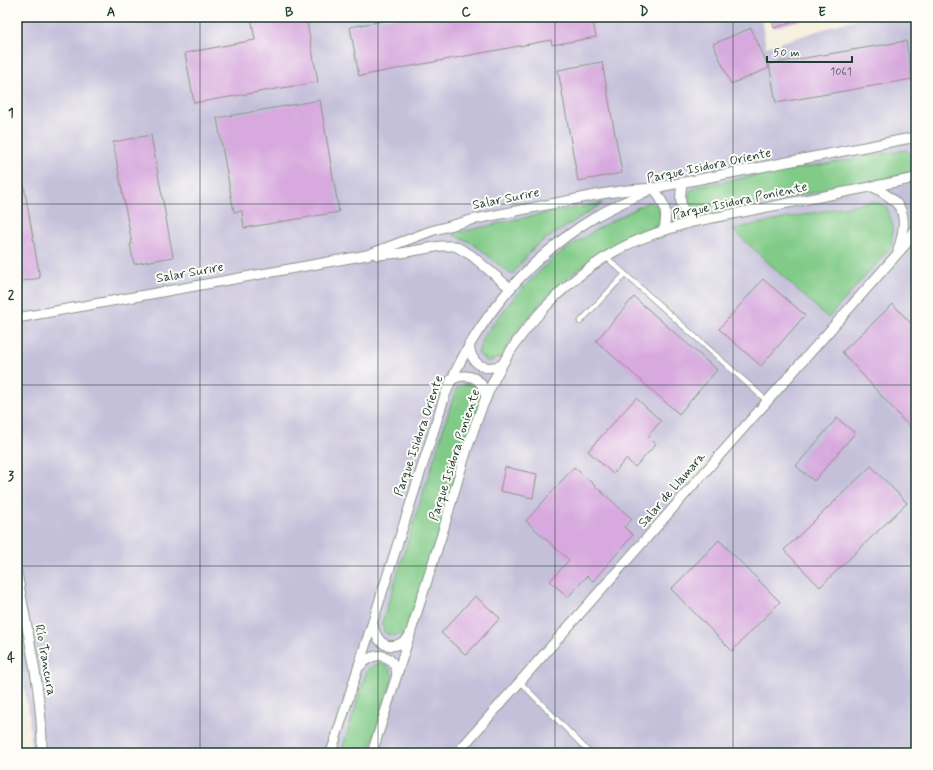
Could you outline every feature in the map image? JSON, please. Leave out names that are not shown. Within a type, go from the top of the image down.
[{"type":"street","name":"Parque Isidora Oriente","points":[[331,753],[440,408],[451,380],[469,344],[487,316],[510,288],[549,250],[580,227],[622,203],[654,188],[916,139]]},
{"type":"street","name":"Parque Isidora Poniente","points":[[372,753],[411,636],[474,432],[486,399],[502,365],[520,338],[552,301],[589,268],[613,252],[664,230],[692,222],[916,178]]},
{"type":"street","points":[[682,183],[680,204],[692,222]]},
{"type":"street","points":[[873,187],[892,198],[903,216],[904,233],[897,253]]},
{"type":"street","points":[[654,188],[665,208],[666,217],[664,230]]},
{"type":"street","name":"Salar Surire","points":[[367,255],[431,231],[476,218],[601,194],[654,188]]},
{"type":"street","name":"Salar de Llamara","points":[[457,753],[906,244],[916,226]]},
{"type":"street","name":"Salar de Llamara","points":[[906,244],[916,239]]},
{"type":"street","name":"Salar Surire","points":[[17,318],[367,255],[391,254],[442,246],[456,246],[471,255],[510,288]]},
{"type":"street","points":[[469,344],[471,356],[477,364],[482,367],[489,368],[502,365]]},
{"type":"street","points":[[451,380],[463,376],[470,376],[476,379],[483,386],[486,399]]},
{"type":"street","name":"Río Trancura","points":[[17,573],[20,611],[40,705],[42,753]]},
{"type":"street","points":[[372,622],[376,635],[385,644],[397,646],[402,644],[411,636]]},
{"type":"street","points":[[358,668],[372,657],[383,656],[393,662],[398,676]]},
{"type":"lane","points":[[606,257],[767,400]]},
{"type":"lane","points":[[580,322],[625,274]]},
{"type":"lane","points":[[520,682],[590,753]]},
{"type":"shaded area","points":[[17,17],[761,17],[766,47],[862,17],[916,17],[916,753],[31,753],[29,714],[17,645]]},
{"type":"green space","points":[[906,150],[910,153],[912,170],[906,174],[701,215],[691,209],[688,199],[690,191],[698,186]]},
{"type":"green space","points":[[873,201],[887,207],[893,226],[891,247],[828,318],[732,229]]},
{"type":"green space","points":[[648,202],[657,205],[661,216],[660,225],[609,249],[573,273],[532,313],[510,342],[501,357],[488,362],[478,354],[482,339],[516,295],[553,258],[597,229]]},
{"type":"green space","points":[[603,203],[535,246],[512,275],[472,243],[452,234],[527,217]]},
{"type":"green space","points":[[464,384],[473,385],[479,391],[481,401],[409,630],[400,635],[394,636],[384,632],[382,623],[456,389]]},
{"type":"green space","points":[[382,663],[389,668],[393,676],[369,753],[341,753],[367,670],[374,665]]},
{"type":"building","points":[[251,17],[306,17],[318,82],[194,103],[185,53],[255,40]]},
{"type":"building","points":[[403,17],[592,17],[596,37],[552,45],[551,40],[359,76],[350,27]]},
{"type":"building","points":[[771,17],[803,17],[803,19],[774,28]]},
{"type":"building","points":[[751,28],[769,68],[731,84],[713,44]]},
{"type":"building","points":[[906,41],[912,79],[776,103],[769,64]]},
{"type":"building","points":[[602,62],[622,173],[578,181],[558,70]]},
{"type":"building","points":[[320,100],[339,212],[244,228],[242,211],[234,212],[217,118]]},
{"type":"building","points":[[151,135],[173,257],[134,264],[130,244],[132,244],[113,142]]},
{"type":"building","points":[[17,175],[22,175],[40,278],[17,282]]},
{"type":"building","points":[[763,279],[805,315],[761,366],[719,329]]},
{"type":"building","points":[[634,297],[717,370],[679,414],[596,341]]},
{"type":"building","points":[[893,304],[916,329],[916,434],[842,352]]},
{"type":"building","points":[[636,398],[661,421],[648,436],[656,444],[635,467],[626,459],[613,474],[588,451]]},
{"type":"building","points":[[837,418],[855,433],[814,481],[796,466]]},
{"type":"building","points":[[871,466],[907,503],[820,587],[784,550]]},
{"type":"building","points":[[505,467],[537,474],[533,498],[500,491]]},
{"type":"building","points":[[574,467],[632,519],[624,527],[633,535],[593,581],[587,576],[568,597],[550,581],[569,560],[526,521]]},
{"type":"building","points":[[719,540],[780,602],[732,651],[671,589]]},
{"type":"building","points":[[475,596],[500,618],[466,655],[441,633]]}]
